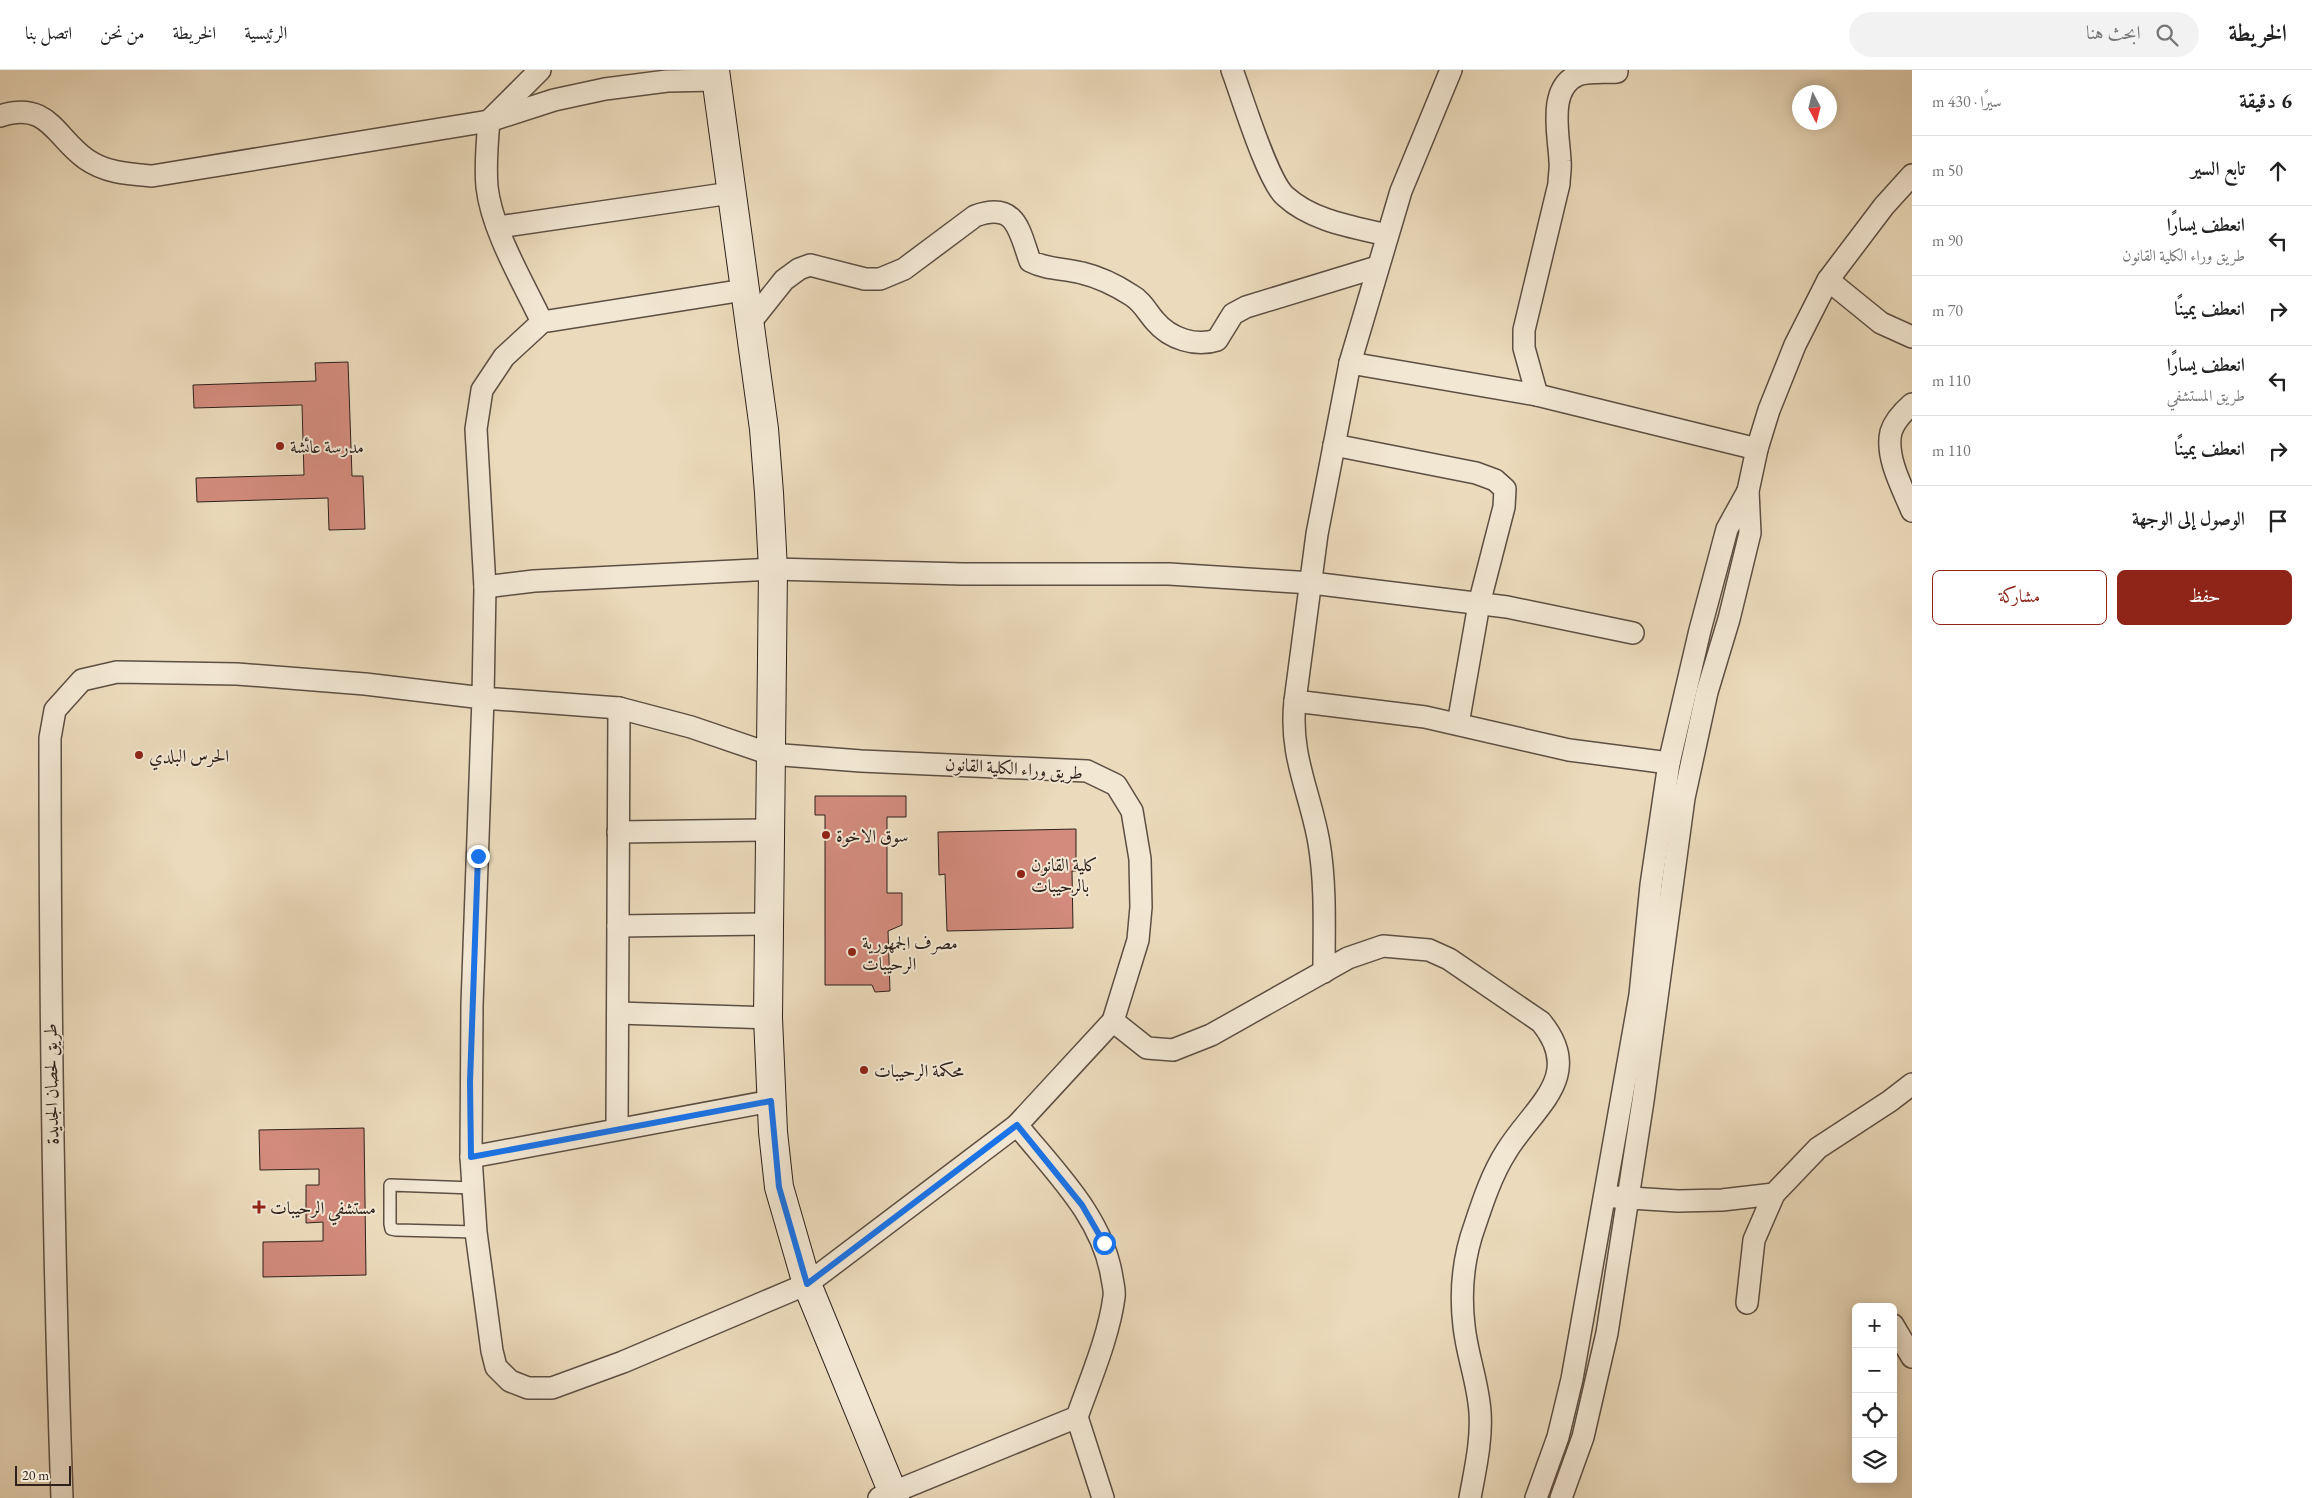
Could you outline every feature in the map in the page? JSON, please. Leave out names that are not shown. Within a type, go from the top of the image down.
[{"type":"main road","points":[[716,75],[764,429],[773,569],[768,1018],[771,1101],[779,1187],[807,1284],[889,1496]]},
{"type":"street","points":[[540,70],[489,121],[486,168],[487,189],[498,227],[542,322],[744,290]]},
{"type":"street","points":[[1232,70],[1270,171],[1284,196],[1307,211],[1336,223],[1387,235]]},
{"type":"street","points":[[1324,972],[1324,922],[1319,844],[1295,752],[1292,726],[1317,534],[1350,363],[1377,267],[1401,191],[1451,70]]},
{"type":"street","points":[[1537,395],[1524,348],[1524,330],[1559,184],[1558,128],[1561,91],[1566,82],[1579,75],[1617,72]]},
{"type":"street","points":[[0,116],[17,110],[47,119],[85,159],[116,174],[152,176],[489,121],[554,100],[605,89],[716,75]]},
{"type":"street","points":[[1536,1498],[1558,1437],[1572,1379],[1604,1196],[1649,996],[1673,874],[1689,773],[1707,692],[1729,619],[1750,533],[1748,491],[1757,449],[1769,410],[1795,345],[1828,280],[1884,206],[1912,175]]},
{"type":"street","points":[[498,227],[731,194]]},
{"type":"street","points":[[749,324],[784,280],[799,269],[810,265],[865,279],[880,279],[904,269],[975,216],[989,211],[1001,212],[1015,220],[1022,233],[1030,261],[1044,268],[1082,273],[1112,284],[1134,296],[1156,322],[1169,332],[1187,341],[1204,345],[1217,340],[1233,314],[1246,307],[1377,267]]},
{"type":"street","points":[[1828,280],[1881,323],[1912,337]]},
{"type":"street","name":"طريق وراء الكلية القانون","points":[[82,680],[117,672],[237,674],[365,684],[484,698],[619,708],[683,725],[770,754],[861,761],[1087,771],[1116,785],[1132,811],[1140,859],[1141,908],[1138,940],[1113,1021],[1017,1125],[807,1284],[614,1365],[552,1388],[528,1388],[510,1381],[496,1367],[483,1300],[471,1157],[472,1005],[484,698],[485,587],[476,429],[482,390],[504,356],[542,322]]},
{"type":"street","points":[[1350,363],[1537,395],[1757,449]]},
{"type":"street","points":[[1912,404],[1903,412],[1892,432],[1892,456],[1912,511]]},
{"type":"street","points":[[1334,445],[1476,473],[1496,480],[1505,489],[1504,507],[1479,604],[1458,724]]},
{"type":"street","points":[[1561,1498],[1583,1437],[1595,1388],[1607,1333],[1628,1199],[1649,996],[1651,885],[1669,763],[1700,630],[1727,529],[1748,491]]},
{"type":"street","points":[[485,587],[534,581],[773,569],[963,574],[1169,574],[1312,583],[1507,607],[1633,633]]},
{"type":"street","name":"طريق لحصان الجديدة","points":[[62,1498],[54,1278],[50,1023],[50,738],[54,710],[82,680]]},
{"type":"street","points":[[1295,702],[1425,717],[1569,750],[1669,763]]},
{"type":"street","points":[[617,1129],[619,708]]},
{"type":"street","points":[[618,832],[769,830]]},
{"type":"street","points":[[618,926],[769,924]]},
{"type":"street","points":[[1113,1021],[1147,1048],[1173,1050],[1211,1035],[1356,954],[1382,946],[1429,950],[1470,972],[1541,1022],[1553,1036],[1560,1058],[1556,1082],[1546,1100],[1506,1152],[1488,1188],[1474,1228],[1461,1283],[1464,1327],[1476,1376],[1480,1414],[1479,1448],[1470,1498]]},
{"type":"street","points":[[618,1012],[768,1018]]},
{"type":"street","points":[[1747,1303],[1754,1240],[1774,1194],[1818,1148],[1890,1101],[1912,1084]]},
{"type":"street","points":[[471,1157],[771,1101]]},
{"type":"street","points":[[1017,1125],[1082,1205],[1104,1243],[1110,1266],[1114,1296],[1106,1329],[1077,1417],[1103,1498]]},
{"type":"street","points":[[1604,1196],[1678,1202],[1722,1200],[1774,1194]]},
{"type":"street","points":[[1897,1332],[1912,1357]]},
{"type":"street","points":[[889,1496],[1077,1417]]},
{"type":"lane","points":[[474,1188],[390,1185],[390,1224],[391,1229],[396,1230],[476,1232]]},
{"type":"building","points":[[348,362],[352,476],[363,476],[365,529],[329,530],[328,498],[197,502],[196,478],[304,475],[302,405],[194,408],[193,385],[316,381],[315,363]]},
{"type":"building","points":[[815,796],[906,796],[906,817],[887,817],[887,893],[902,893],[902,925],[888,931],[890,991],[875,992],[872,985],[825,985],[825,815],[815,815]]},
{"type":"building","points":[[1076,829],[1076,871],[1072,871],[1073,928],[947,931],[945,874],[939,875],[938,832]]},
{"type":"building","points":[[364,1128],[366,1275],[263,1277],[263,1242],[323,1241],[323,1222],[306,1223],[306,1185],[319,1185],[319,1169],[260,1170],[259,1130]]},
{"type":"place","name":"مدرسة عائشة","points":[[280,446]]},
{"type":"place","name":"الحرس البلدي","points":[[139,755]]},
{"type":"place","name":"سوق الاخوة","points":[[826,835]]},
{"type":"place","name":"كلية القانون بالرحيبات","points":[[1021,874]]},
{"type":"place","name":"مصرف الجمهورية الرحيبات","points":[[852,952]]},
{"type":"place","name":"محكمة الرحيبات","points":[[864,1070]]},
{"type":"place","name":"مستشفي الرحيبات","points":[[259,1207]]},
{"type":"route","points":[[478,856],[470,1082],[471,1157],[771,1101],[779,1187],[790,1233],[807,1284],[1017,1125],[1082,1205],[1104,1243]]}]
